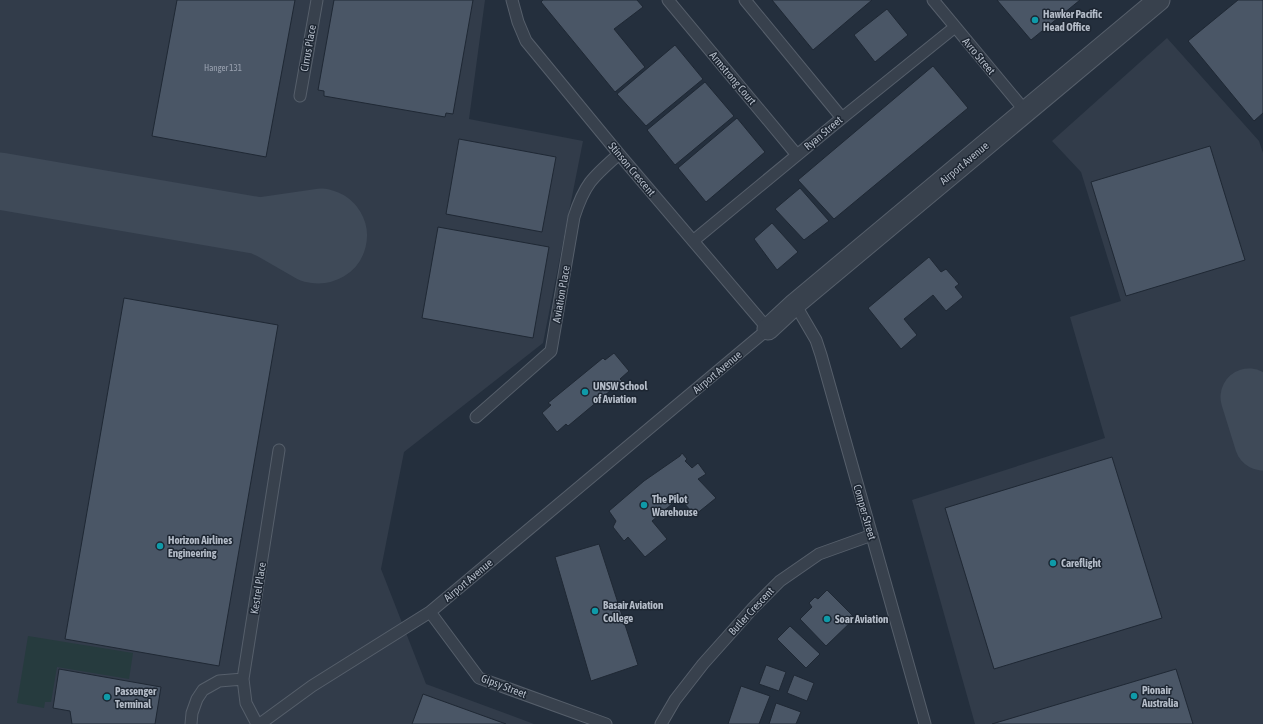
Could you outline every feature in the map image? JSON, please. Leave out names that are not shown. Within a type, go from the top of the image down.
[{"type":"street","name":"Airport Avenue","points":[[768,329],[795,304],[1159,0]]},
{"type":"lane","name":"Cirrus Place","points":[[300,96],[317,0]]},
{"type":"lane","name":"Stinson Crescent","points":[[512,0],[518,22],[526,41],[619,154],[768,329]]},
{"type":"lane","name":"Armstrong Court","points":[[668,0],[797,155]]},
{"type":"lane","points":[[745,0],[842,118]]},
{"type":"lane","name":"Avro Street","points":[[933,0],[1026,112]]},
{"type":"lane","name":"Ryan Street","points":[[693,241],[955,26]]},
{"type":"lane","name":"Aviation Place","points":[[476,416],[551,351],[574,217],[580,198],[596,175],[619,154]]},
{"type":"lane","name":"Comper Street","points":[[795,304],[807,323],[818,347],[925,724]]},
{"type":"lane","name":"Airport Avenue","points":[[258,724],[312,686],[430,612],[768,329]]},
{"type":"lane","name":"Kestrel Place","points":[[258,724],[246,703],[243,679],[279,450]]},
{"type":"lane","name":"Butler Crescent","points":[[660,724],[674,700],[703,664],[753,608],[780,581],[819,554],[872,535]]},
{"type":"lane","name":"Gipsy Street","points":[[430,612],[479,678],[606,724]]},
{"type":"lane","points":[[191,724],[192,712],[197,699],[204,690],[220,681],[243,679]]},
{"type":"shaded area","points":[[0,0],[485,0],[469,119],[583,141],[543,343],[404,452],[381,569],[426,684],[534,724],[0,724]]},
{"type":"shaded area","points":[[1167,38],[1259,141],[1263,153],[1263,724],[975,724],[912,500],[1105,438],[1070,317],[1121,301],[1081,172],[1052,141]]},
{"type":"green space","points":[[28,636],[133,653],[129,679],[57,667],[51,702],[45,702],[44,708],[17,703]]},
{"type":"building","points":[[177,0],[295,0],[266,157],[152,136]]},
{"type":"building","points":[[334,0],[473,0],[453,114],[446,113],[445,117],[324,96],[324,91],[318,90]]},
{"type":"building","points":[[543,0],[637,0],[643,7],[614,29],[645,67],[615,92],[541,2]]},
{"type":"building","points":[[772,0],[872,0],[813,50]]},
{"type":"building","name":"Hawker Pacific Head Office","points":[[997,0],[1080,0],[1031,40]]},
{"type":"building","points":[[1238,0],[1263,0],[1263,113],[1254,121],[1188,41]]},
{"type":"building","points":[[887,9],[908,35],[875,62],[854,35]]},
{"type":"building","points":[[675,45],[703,79],[646,126],[617,94]]},
{"type":"building","points":[[933,66],[968,108],[834,219],[798,180]]},
{"type":"building","points":[[705,82],[734,116],[675,165],[647,130]]},
{"type":"building","points":[[737,118],[765,152],[706,202],[678,168]]},
{"type":"building","points":[[459,139],[556,157],[542,232],[446,214]]},
{"type":"building","points":[[1210,146],[1245,260],[1126,296],[1091,182]]},
{"type":"building","points":[[800,188],[829,221],[804,240],[775,209]]},
{"type":"building","points":[[772,223],[798,252],[777,270],[754,239]]},
{"type":"building","points":[[438,227],[549,247],[533,338],[422,318]]},
{"type":"building","points":[[929,257],[941,272],[946,269],[959,284],[955,287],[963,297],[946,311],[933,295],[904,319],[917,335],[901,349],[868,308]]},
{"type":"building","name":"Horizon Airlines Engineering","points":[[124,298],[278,325],[219,666],[65,639]]},
{"type":"building","name":"UNSW School of Aviation","points":[[614,353],[629,371],[620,379],[622,381],[568,426],[566,424],[557,432],[542,413],[551,405],[548,403],[603,358],[605,360]]},
{"type":"building","name":"The Pilot Warehouse","points":[[682,453],[687,459],[685,461],[692,468],[698,463],[706,474],[698,479],[716,498],[695,515],[679,498],[652,521],[667,539],[645,557],[628,537],[624,541],[613,527],[616,521],[609,511],[644,481],[680,456]]},
{"type":"building","name":"Careflight","points":[[1112,457],[1162,618],[994,669],[945,508]]},
{"type":"building","name":"Basair Aviation College","points":[[599,544],[638,665],[591,681],[555,557]]},
{"type":"building","name":"Soar Aviation","points":[[827,590],[855,618],[826,646],[800,619],[812,607],[809,603],[815,597],[818,599]]},
{"type":"building","points":[[790,626],[820,654],[806,668],[777,639]]},
{"type":"building","points":[[766,665],[786,672],[779,691],[759,684]]},
{"type":"building","name":"Passenger Terminal","points":[[59,669],[161,687],[155,724],[72,724],[70,711],[53,708]]},
{"type":"building","name":"Pionair Australia","points":[[1176,669],[1193,724],[992,724]]},
{"type":"building","points":[[794,675],[814,683],[807,701],[787,693]]},
{"type":"building","points":[[741,686],[770,696],[759,724],[728,724]]},
{"type":"building","points":[[423,694],[506,724],[412,724]]},
{"type":"building","points":[[776,703],[801,712],[796,724],[769,724]]},
{"type":"taxiway","points":[[0,181],[260,226],[322,217],[331,221],[336,226],[338,240],[335,247],[329,252],[321,255],[311,254],[260,226]]},
{"type":"taxiway","points":[[1249,397],[1263,442]]},
{"type":"place","name":"Hawker Pacific Head Office","points":[[1035,20]]},
{"type":"place","name":"UNSW School of Aviation","points":[[585,392]]},
{"type":"place","name":"The Pilot Warehouse","points":[[644,505]]},
{"type":"place","name":"Horizon Airlines Engineering","points":[[160,546]]},
{"type":"place","name":"Careflight","points":[[1053,563]]},
{"type":"place","name":"Basair Aviation College","points":[[595,611]]},
{"type":"place","name":"Soar Aviation","points":[[827,619]]},
{"type":"place","name":"Pionair Australia","points":[[1134,696]]},
{"type":"place","name":"Passenger Terminal","points":[[107,697]]}]
